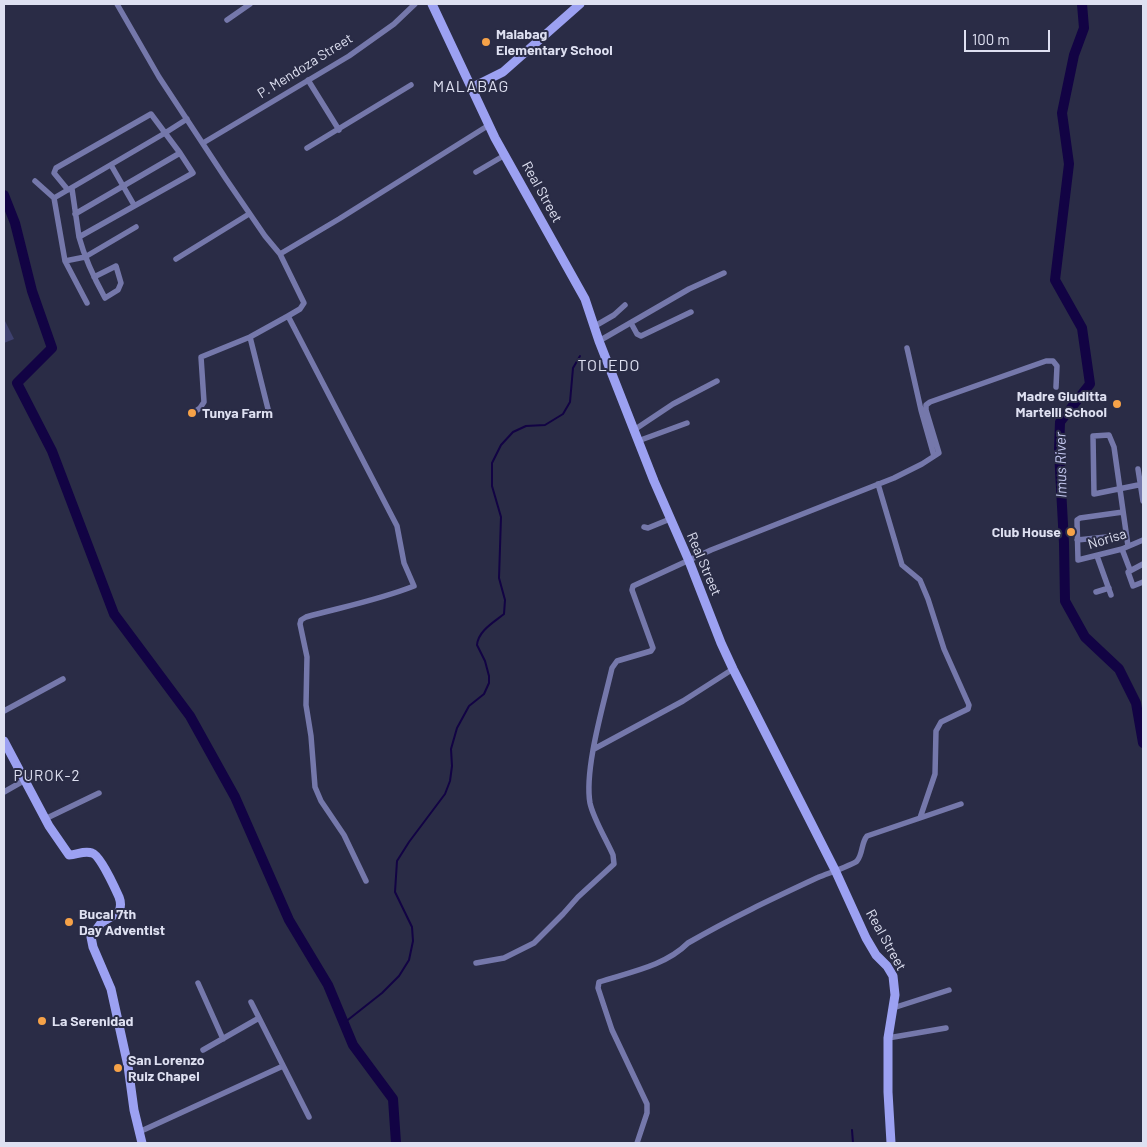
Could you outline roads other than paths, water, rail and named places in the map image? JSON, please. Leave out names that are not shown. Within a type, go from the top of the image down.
[{"type":"street","points":[[117,4],[159,77],[249,214],[280,254],[304,303],[300,309],[250,337],[201,357],[204,402],[193,413]]},
{"type":"street","points":[[227,20],[250,4]]},
{"type":"street","name":"P. Mendoza Street","points":[[203,143],[348,56],[394,24],[415,4]]},
{"type":"street","name":"Real Street","points":[[432,4],[505,155],[585,299],[599,341],[634,430],[670,519],[690,561],[721,643],[733,669],[835,870],[866,938],[876,955],[887,966],[893,976],[895,995],[888,1038],[888,1092],[892,1143]]},
{"type":"street","points":[[471,88],[503,72],[580,4]]},
{"type":"street","points":[[308,80],[339,130]]},
{"type":"street","points":[[307,148],[411,85]]},
{"type":"street","points":[[79,237],[193,172],[151,114],[56,168],[54,173],[70,190],[79,237],[85,257],[94,277],[105,298],[118,290],[121,283],[116,266],[94,277]]},
{"type":"street","points":[[54,198],[187,119]]},
{"type":"street","points":[[280,254],[340,219],[489,124]]},
{"type":"street","points":[[75,214],[180,153]]},
{"type":"street","points":[[476,172],[505,155]]},
{"type":"street","points":[[111,165],[134,205]]},
{"type":"street","points":[[35,181],[54,198],[65,261],[87,303]]},
{"type":"street","points":[[176,259],[249,214]]},
{"type":"street","points":[[65,261],[85,257],[136,227]]},
{"type":"street","points":[[599,341],[724,272]]},
{"type":"street","points":[[595,326],[614,315],[625,305]]},
{"type":"street","points":[[631,323],[637,334],[641,336],[691,312]]},
{"type":"street","points":[[288,316],[397,526],[404,563],[414,586],[371,601],[358,602],[301,620],[307,657],[306,705],[311,736],[315,787],[321,802],[344,835],[366,881]]},
{"type":"street","points":[[250,337],[270,417]]},
{"type":"street","points":[[907,348],[934,456]]},
{"type":"street","points":[[476,963],[504,958],[534,943],[578,897],[614,864],[613,855],[590,805],[588,784],[612,668],[615,663],[651,651],[653,648],[632,587],[711,550],[878,484],[922,464],[939,453],[926,410],[926,405],[930,402],[1046,361],[1053,361],[1057,366],[1056,387]]},
{"type":"street","points":[[634,430],[686,396],[718,381]]},
{"type":"street","points":[[638,440],[686,423]]},
{"type":"street","points":[[1142,484],[1120,490],[1094,494],[1093,436],[1109,435],[1114,447],[1120,490],[1126,535],[1125,548],[1130,570],[1128,572],[1133,586],[1143,582]]},
{"type":"street","points":[[1138,469],[1142,484],[1143,501]]},
{"type":"street","points":[[878,484],[902,566],[920,580],[944,649],[969,705],[968,709],[941,722],[936,731],[935,774],[920,818]]},
{"type":"street","points":[[1123,512],[1080,518],[1077,520],[1077,540],[1126,535]]},
{"type":"street","points":[[644,527],[648,528],[670,519]]},
{"type":"street","name":"Norisa","points":[[1077,540],[1078,560],[1125,548],[1143,540]]},
{"type":"street","points":[[1097,556],[1111,595]]},
{"type":"street","points":[[1130,570],[1143,564]]},
{"type":"street","points":[[1096,592],[1109,588]]},
{"type":"street","points":[[594,749],[683,700],[733,669]]},
{"type":"street","points":[[4,711],[62,680]]},
{"type":"street","points":[[4,741],[45,819],[69,854],[75,855],[84,851],[94,853],[99,859],[118,897],[121,906],[119,912],[101,923],[91,937],[93,947],[111,989],[142,1143]]},
{"type":"street","points":[[4,792],[25,780]]},
{"type":"street","points":[[45,819],[99,792]]},
{"type":"street","points":[[637,1143],[647,1113],[647,1104],[612,1030],[598,988],[599,982],[664,961],[679,952],[688,943],[714,928],[759,905],[856,862],[863,841],[867,836],[960,804]]},
{"type":"street","points":[[198,983],[223,1039]]},
{"type":"street","points":[[893,1008],[949,990]]},
{"type":"street","points":[[251,1002],[309,1117]]},
{"type":"street","points":[[203,1050],[259,1018]]},
{"type":"street","points":[[888,1038],[946,1028]]},
{"type":"street","points":[[139,1132],[283,1066]]},
{"type":"waterway","name":"Imus River","points":[[1082,4],[1084,28],[1074,55],[1062,113],[1069,164],[1055,280],[1082,328],[1090,384],[1060,422],[1059,451],[1065,601],[1085,637],[1119,669],[1136,703],[1143,743]]},
{"type":"waterway","points":[[4,195],[15,223],[32,291],[52,348],[17,383],[52,451],[114,614],[190,716],[235,797],[289,920],[328,985],[353,1045],[393,1099],[396,1143]]},
{"type":"waterway","points":[[344,1023],[382,993],[399,976],[409,960],[413,941],[412,927],[395,892],[397,861],[445,794],[450,781],[452,766],[451,749],[457,728],[469,706],[484,694],[489,683],[485,661],[477,645],[483,631],[504,614],[505,600],[499,578],[501,517],[492,486],[492,463],[501,445],[513,432],[526,426],[545,425],[563,414],[570,402],[573,368],[580,356]]},
{"type":"waterway","points":[[852,1130],[853,1143]]},
{"type":"place","name":"Malabag Elementary School","points":[[486,42]]},
{"type":"place","name":"Madre Giuditta Martelli School","points":[[1117,404]]},
{"type":"place","name":"Tunya Farm","points":[[192,413]]},
{"type":"place","name":"Club House","points":[[1071,532]]},
{"type":"place","name":"Bucal 7th Day Adventist","points":[[69,922]]},
{"type":"place","name":"La Serenidad","points":[[42,1021]]},
{"type":"place","name":"San Lorenzo Ruiz Chapel","points":[[118,1068]]},
{"type":"district","name":"MALABAG","points":[[471,87]]},
{"type":"district","name":"TOLEDO","points":[[609,366]]},
{"type":"district","name":"PUROK-2","points":[[47,776]]}]
